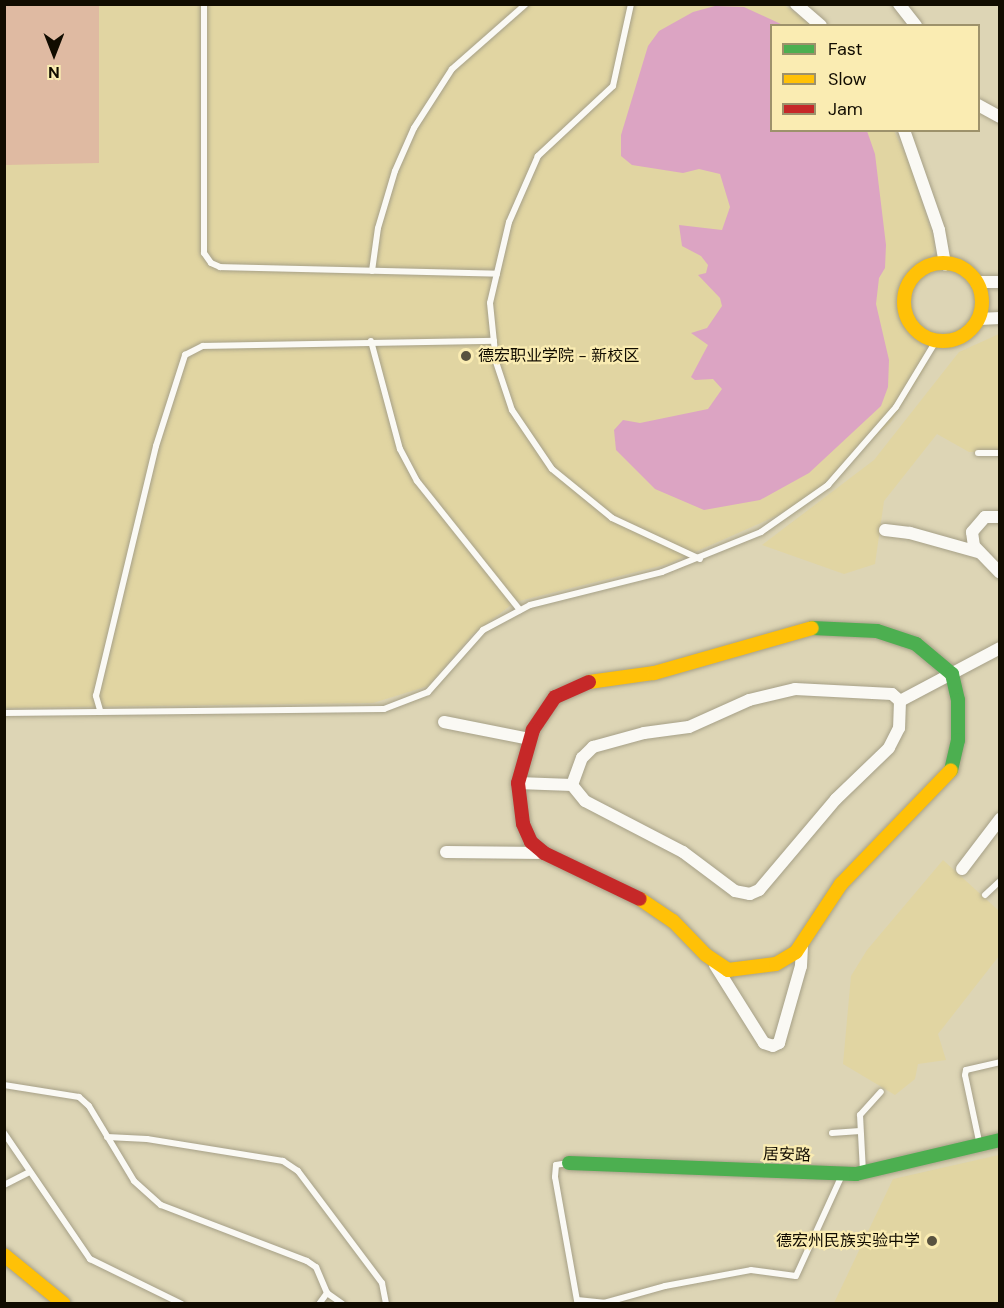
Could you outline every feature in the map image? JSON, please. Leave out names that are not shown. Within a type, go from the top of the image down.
[{"type":"street","points":[[796,4],[819,24]]},
{"type":"street","points":[[899,4],[914,24]]},
{"type":"street","points":[[980,106],[999,117]]},
{"type":"street","points":[[905,132],[939,230],[945,264]]},
{"type":"street","points":[[945,264],[960,267],[976,282],[981,294],[979,319],[962,337],[936,341],[912,326],[903,303],[913,277],[923,268],[945,264]]},
{"type":"street","points":[[976,282],[999,282]]},
{"type":"street","points":[[979,319],[999,318]]},
{"type":"street","points":[[999,517],[985,517],[975,525],[972,532],[978,552],[999,573]]},
{"type":"street","points":[[885,530],[910,533],[978,552]]},
{"type":"street","points":[[812,628],[877,631],[916,644],[952,674],[958,700],[958,740],[951,772],[841,884],[796,952],[776,964],[746,971],[728,970],[711,958],[673,921],[635,896],[544,853],[531,842],[523,824],[518,783],[530,740],[555,697],[585,683],[654,673],[812,628]]},
{"type":"street","points":[[900,701],[999,648]]},
{"type":"street","points":[[572,785],[582,758],[593,747],[644,733],[689,727],[749,700],[795,689],[822,689],[878,691],[892,694],[900,701]]},
{"type":"street","points":[[518,783],[572,785],[585,801],[683,852],[735,891],[750,894],[770,880],[836,799],[889,747],[898,728],[900,701]]},
{"type":"street","points":[[444,722],[530,740]]},
{"type":"street","points":[[962,869],[999,819]]},
{"type":"street","points":[[446,852],[544,853]]},
{"type":"street","points":[[711,958],[764,1043],[773,1046],[779,1042],[801,966],[801,943]]},
{"type":"street","name":"居安路","points":[[569,1163],[863,1172],[999,1140]]},
{"type":"street","points":[[4,1255],[64,1304]]},
{"type":"lane","points":[[204,4],[204,253],[220,267],[497,274]]},
{"type":"lane","points":[[372,271],[378,228],[395,171],[414,128],[452,69],[526,4]]},
{"type":"lane","points":[[630,4],[613,86],[538,156],[509,222],[490,303],[494,341],[512,410],[552,469],[612,518],[700,559]]},
{"type":"lane","points":[[100,710],[96,696],[156,446],[185,355],[203,346],[371,341],[494,341]]},
{"type":"lane","points":[[371,341],[400,449],[417,481],[520,610]]},
{"type":"lane","points":[[4,713],[100,710],[384,709],[428,692],[483,630],[520,610],[700,559],[761,532],[828,485],[896,407],[936,341]]},
{"type":"lane","points":[[978,453],[999,453]]},
{"type":"lane","points":[[985,895],[999,881]]},
{"type":"lane","points":[[980,1145],[965,1075],[966,1070],[999,1062]]},
{"type":"lane","points":[[4,1085],[75,1094],[89,1106],[134,1181],[161,1205],[307,1261],[316,1267],[327,1293],[343,1304]]},
{"type":"lane","points":[[863,1172],[860,1115],[881,1092]]},
{"type":"lane","points":[[832,1133],[860,1131]]},
{"type":"lane","points":[[4,1134],[90,1259],[182,1304]]},
{"type":"lane","points":[[107,1137],[147,1139],[283,1161],[298,1171],[382,1283],[386,1304]]},
{"type":"lane","points":[[569,1163],[556,1165],[555,1176],[577,1299],[604,1303],[665,1286],[751,1269],[796,1276],[843,1173]]},
{"type":"lane","points":[[4,1185],[29,1172]]},
{"type":"lane","points":[[319,1304],[327,1293]]},
{"type":"shaded area","name":"德宏职业学院 - 新校区","points":[[4,5],[784,5],[811,24],[770,24],[770,132],[894,132],[910,165],[934,240],[934,252],[912,280],[906,297],[911,329],[927,353],[926,366],[891,422],[814,494],[774,517],[668,564],[515,602],[472,635],[428,686],[373,703],[5,708]]},
{"type":"shaded area","points":[[4,5],[99,5],[99,163],[5,165]]},
{"type":"shaded area","points":[[715,6],[744,7],[781,24],[770,24],[770,132],[867,132],[875,154],[886,245],[885,268],[879,278],[876,304],[889,360],[888,387],[881,406],[809,473],[760,500],[704,510],[655,489],[616,450],[614,430],[623,420],[640,423],[708,409],[722,389],[713,379],[695,380],[691,377],[708,345],[691,333],[707,328],[722,306],[720,298],[698,275],[706,273],[708,265],[701,256],[682,246],[679,225],[722,230],[730,207],[720,174],[699,169],[683,173],[632,165],[621,156],[621,135],[648,46],[659,31],[693,12]]},
{"type":"shaded area","points":[[999,334],[999,452],[969,452],[937,434],[884,501],[875,564],[844,574],[762,545],[874,460],[959,352]]},
{"type":"shaded area","points":[[943,860],[999,911],[999,956],[938,1034],[946,1060],[918,1064],[915,1079],[895,1095],[843,1064],[851,976],[867,950]]},
{"type":"shaded area","name":"德宏州民族实验中学","points":[[999,1155],[999,1303],[834,1303],[893,1179]]},
{"type":"traffic: fast","points":[[812,628],[877,631],[916,644],[952,674],[958,700],[958,740],[951,770]]},
{"type":"traffic: fast","points":[[569,1163],[856,1174],[1000,1140]]},
{"type":"traffic: slow","points":[[943,263],[958,266],[971,274],[979,287],[982,302],[979,317],[971,330],[958,338],[943,341],[928,338],[915,330],[907,317],[904,302],[907,287],[915,274],[928,266],[943,263]]},
{"type":"traffic: slow","points":[[589,682],[654,673],[812,628]]},
{"type":"traffic: slow","points":[[640,899],[673,921],[706,955],[728,970],[776,964],[796,952],[841,884],[951,770]]},
{"type":"traffic: slow","points":[[4,1255],[64,1304]]},
{"type":"traffic: jam","points":[[589,682],[555,697],[533,730],[518,783],[523,824],[531,842],[544,853],[640,899]]},
{"type":"place","name":"德宏职业学院 - 新校区","points":[[466,356]]},
{"type":"place","name":"德宏州民族实验中学","points":[[932,1241]]}]
